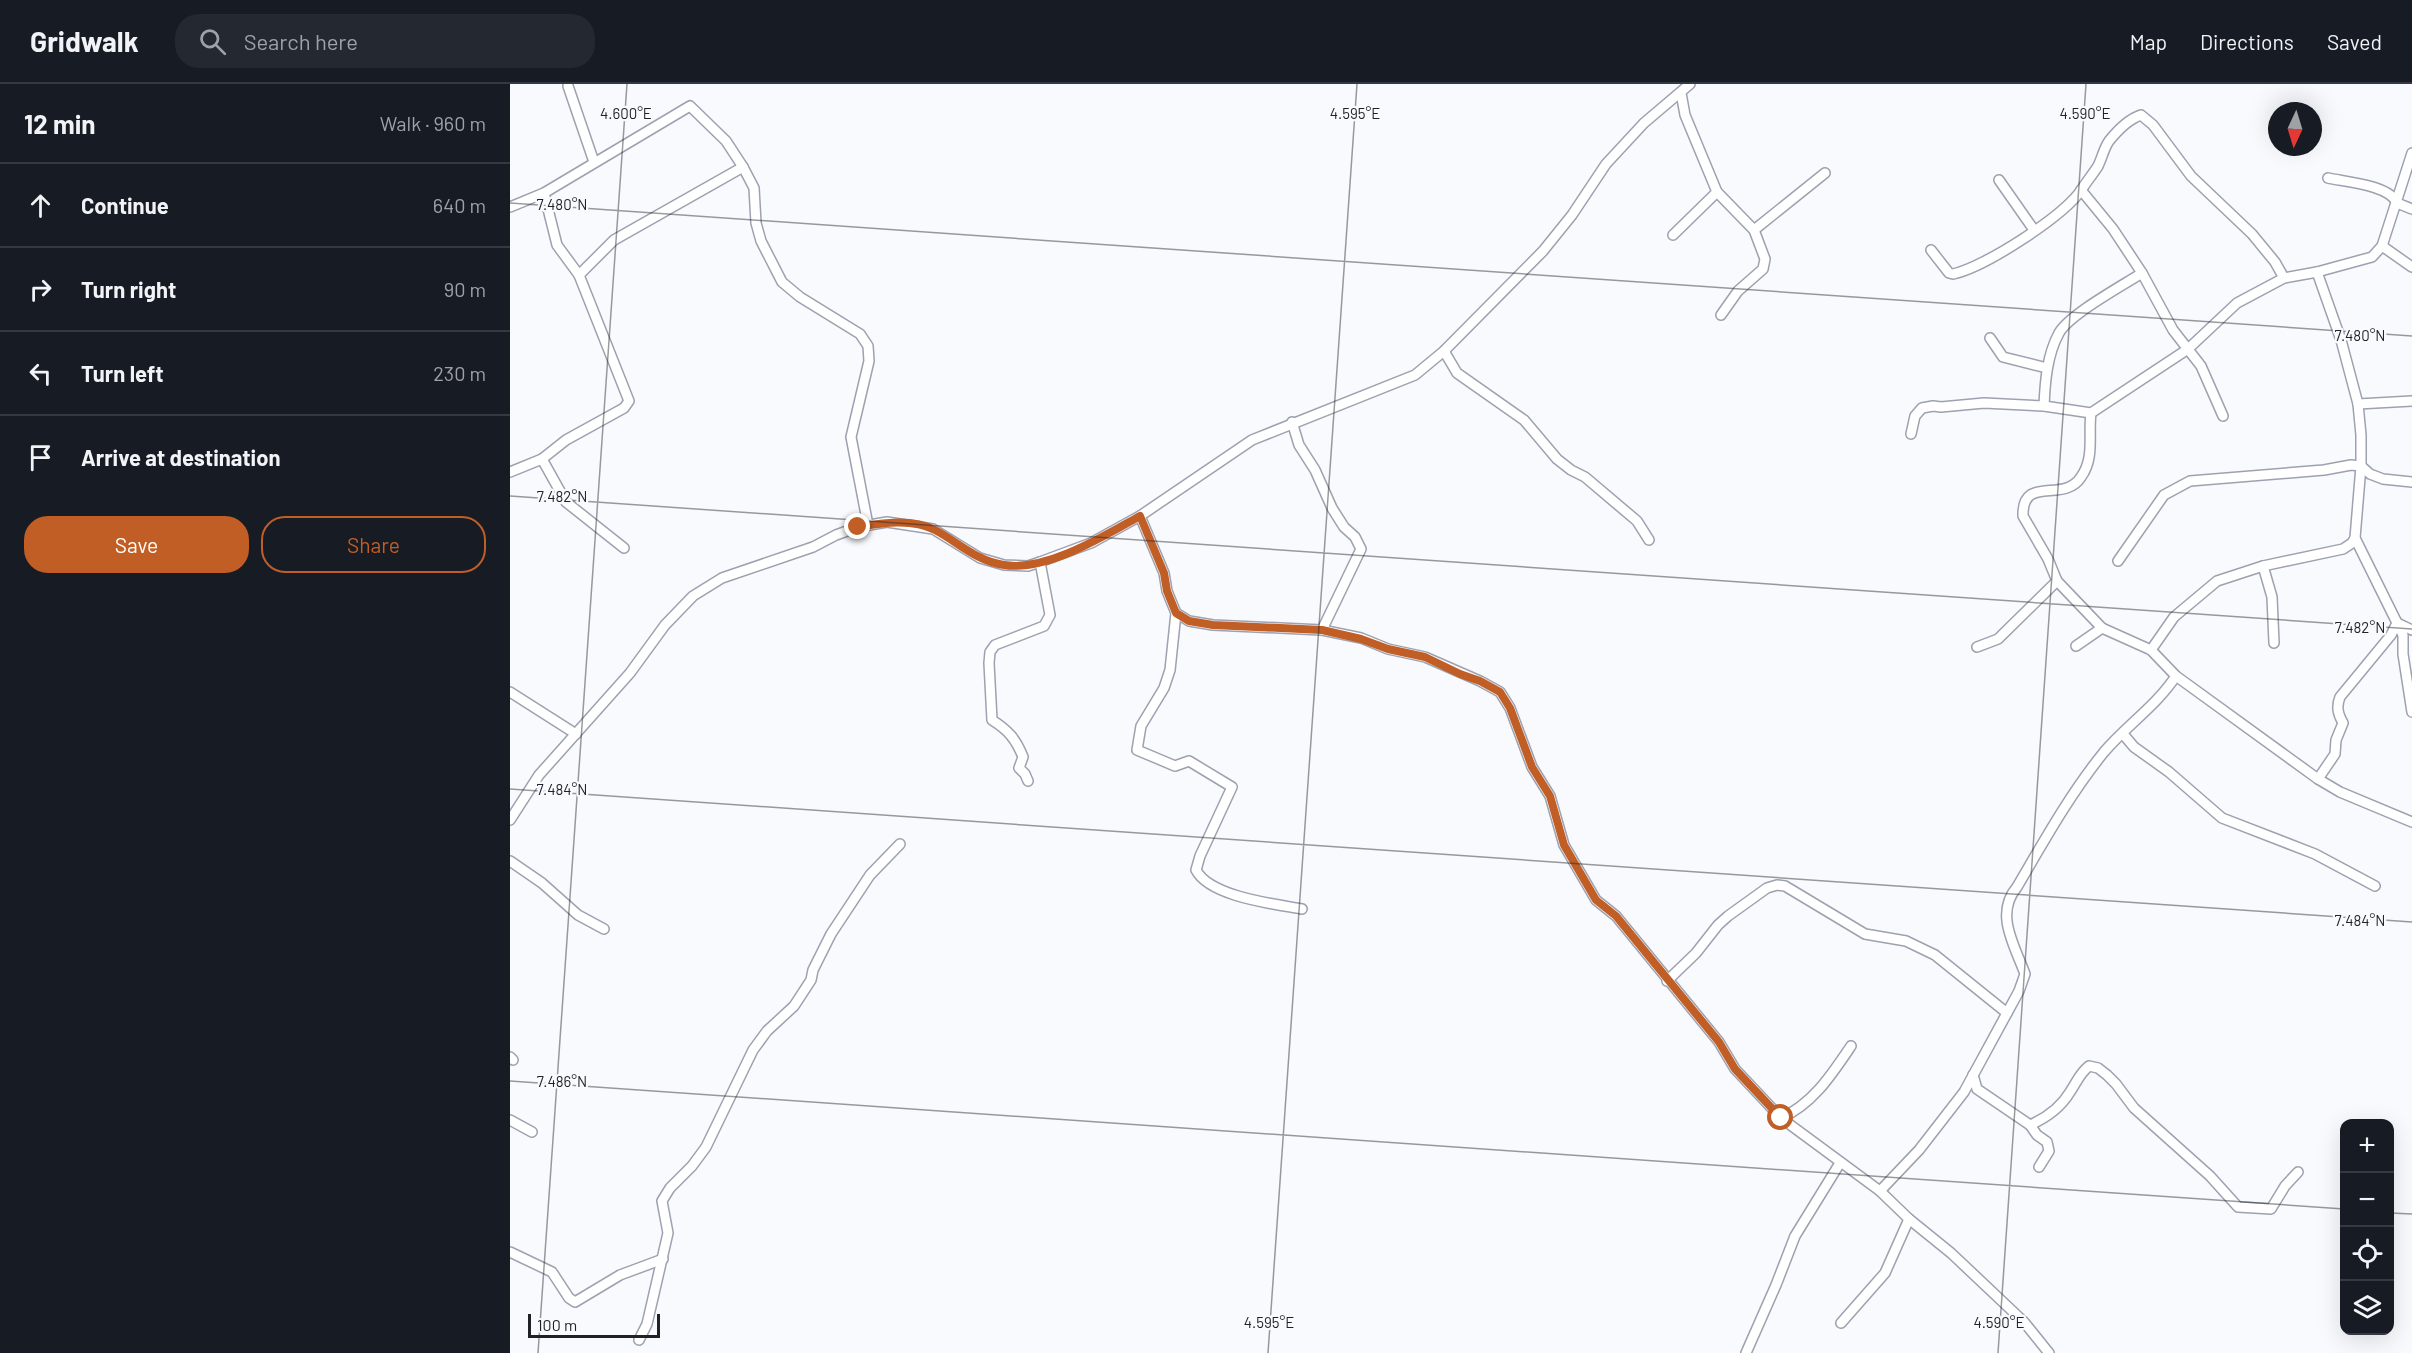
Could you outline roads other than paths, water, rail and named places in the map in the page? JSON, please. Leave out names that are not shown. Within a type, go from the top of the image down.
[{"type":"street","points":[[510,820],[539,775],[630,674],[665,625],[693,596],[722,578],[785,558],[836,535],[887,522],[933,529],[980,558],[1004,565],[1028,566],[1091,543],[1140,516],[1252,440],[1292,422],[1415,375],[1444,351],[1543,251],[1572,215],[1606,164],[1644,123],[1690,84]]},
{"type":"street","points":[[568,86],[594,162]]},
{"type":"street","points":[[1681,93],[1685,115],[1717,192],[1754,230],[1765,259],[1763,269],[1738,291],[1721,315]]},
{"type":"street","points":[[510,207],[544,193],[690,105],[726,141],[743,166],[754,188],[756,224],[761,241],[782,282],[800,297],[860,334],[868,346],[869,361],[851,437],[868,525]]},
{"type":"street","points":[[1931,250],[1949,273],[1957,273],[2015,245],[2059,215],[2098,166],[2109,141],[2128,122],[2141,115],[2153,125],[2191,176],[2252,234],[2275,262],[2284,278]]},
{"type":"street","points":[[1911,434],[1915,416],[1923,408],[1984,403],[2044,406],[2091,413],[2188,349],[2237,303],[2284,278],[2317,272],[2372,257],[2382,246],[2412,153]]},
{"type":"street","points":[[579,275],[614,240],[743,166]]},
{"type":"street","points":[[1754,230],[1825,172]]},
{"type":"street","points":[[2328,178],[2383,191],[2394,196],[2397,203],[2412,209]]},
{"type":"street","points":[[1999,180],[2034,230]]},
{"type":"street","points":[[2081,190],[2113,229],[2142,273],[2173,330],[2201,366],[2223,416]]},
{"type":"street","points":[[1672,235],[1717,192]]},
{"type":"street","points":[[510,472],[542,459],[566,440],[624,408],[629,401],[579,275],[557,245],[544,193]]},
{"type":"street","points":[[2382,246],[2412,267]]},
{"type":"street","points":[[2151,650],[2174,617],[2217,581],[2263,566],[2343,549],[2355,538],[2361,466],[2358,404],[2341,340],[2317,272]]},
{"type":"street","points":[[2044,406],[2047,368],[2060,332],[2079,314],[2142,273]]},
{"type":"street","points":[[1990,338],[2002,357],[2047,368]]},
{"type":"street","points":[[1444,351],[1457,373],[1524,420],[1557,459],[1570,470],[1585,477],[1637,521],[1649,540]]},
{"type":"street","points":[[2358,404],[2412,401]]},
{"type":"street","points":[[2091,413],[2091,452],[2081,478],[2073,486],[2061,490],[2032,492],[2026,498],[2023,508],[2024,516],[2048,559],[2057,581],[2102,628],[2151,650],[2176,676],[2318,779],[2340,792],[2412,822]]},
{"type":"street","points":[[1292,422],[1299,445],[1315,470],[1332,508],[1344,527],[1356,537],[1360,549],[1322,630]]},
{"type":"street","points":[[542,459],[566,502],[624,548]]},
{"type":"street","points":[[2118,561],[2164,495],[2190,481],[2324,470],[2351,465],[2361,466],[2370,474],[2383,479],[2412,482]]},
{"type":"street","points":[[1140,516],[1164,573],[1167,591],[1176,613],[1170,670],[1164,688],[1140,726],[1137,750],[1175,766],[1190,762],[1233,787],[1200,856],[1196,870],[1200,876],[1210,884],[1258,901],[1302,909]]},
{"type":"street","points":[[2355,538],[2403,635],[2403,654],[2412,712]]},
{"type":"street","points":[[1028,781],[1019,768],[1023,757],[1010,732],[992,720],[989,663],[990,652],[995,645],[1044,626],[1049,621],[1050,615],[1040,562]]},
{"type":"street","points":[[2263,566],[2272,597],[2274,642]]},
{"type":"street","points":[[1977,647],[1998,639],[2057,581]]},
{"type":"street","points":[[1176,613],[1189,621],[1213,625],[1322,630],[1361,639],[1388,649],[1425,657],[1500,692],[1510,708],[1532,767],[1550,796],[1564,845],[1580,875],[1596,900],[1616,916],[1719,1042],[1735,1069],[1781,1118],[1880,1191],[1909,1220],[1951,1253],[2024,1322],[2049,1353]]},
{"type":"street","points":[[2397,623],[2412,630]]},
{"type":"street","points":[[2318,779],[2335,754],[2336,740],[2343,723],[2338,715],[2337,705],[2340,697],[2391,635],[2397,623]]},
{"type":"street","points":[[2076,646],[2102,628]]},
{"type":"street","points":[[1880,1191],[1919,1150],[1964,1092],[2019,991],[2025,974],[2011,942],[2006,914],[2009,897],[2018,887],[2055,821],[2105,751],[2165,693],[2176,676]]},
{"type":"street","points":[[510,692],[576,734]]},
{"type":"street","points":[[2123,734],[2134,747],[2169,772],[2222,818],[2314,854],[2375,886]]},
{"type":"street","points":[[639,1340],[648,1324],[668,1233],[662,1201],[670,1188],[692,1166],[706,1147],[753,1050],[767,1031],[794,1006],[811,980],[813,970],[831,934],[870,875],[900,844]]},
{"type":"street","points":[[510,861],[542,883],[578,915],[604,929]]},
{"type":"street","points":[[1667,981],[1696,953],[1728,916],[1767,888],[1777,885],[1785,886],[1865,934],[1906,941],[1935,955],[2007,1013]]},
{"type":"street","points":[[1781,1118],[1797,1111],[1806,1103],[1833,1073],[1851,1046]]},
{"type":"street","points":[[2030,1125],[2043,1120],[2057,1107],[2070,1092],[2080,1073],[2089,1066],[2098,1068],[2116,1084],[2134,1108],[2220,1186],[2238,1207],[2271,1209],[2285,1186],[2298,1172]]},
{"type":"street","points":[[1973,1075],[1977,1089],[2030,1125],[2037,1135],[2047,1142],[2049,1151],[2039,1167]]},
{"type":"street","points":[[1964,1092],[1977,1089]]},
{"type":"street","points":[[510,1120],[532,1132]]},
{"type":"street","points":[[1746,1353],[1795,1236],[1840,1163]]},
{"type":"street","points":[[1841,1323],[1885,1273],[1909,1220]]},
{"type":"street","points":[[510,1252],[552,1272],[569,1298],[575,1302],[620,1275],[663,1259]]}]
